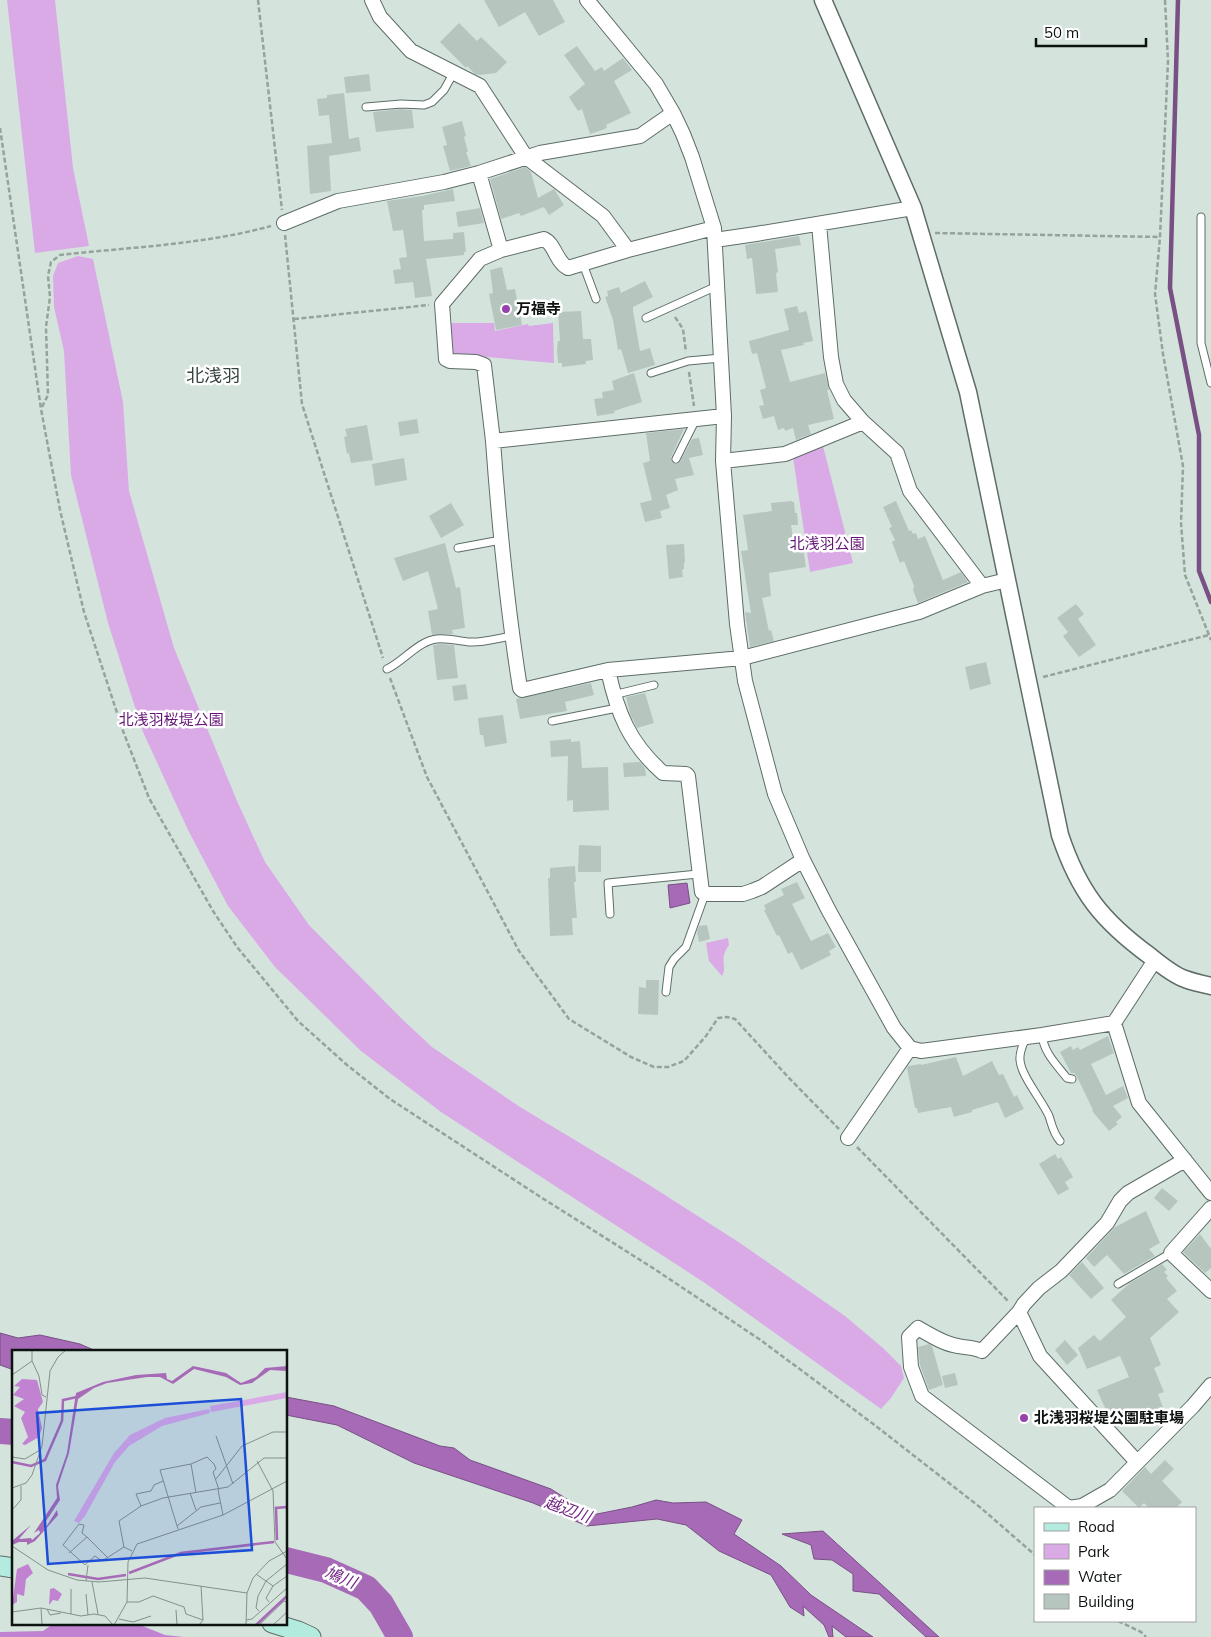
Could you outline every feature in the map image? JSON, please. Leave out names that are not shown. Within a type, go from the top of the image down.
[{"type":"main road","points":[[274,1624],[302,1635]]},
{"type":"street","points":[[372,0],[380,18],[411,51],[480,86],[526,157],[603,216],[628,250]]},
{"type":"street","points":[[586,0],[656,84],[673,113],[692,158],[714,234],[724,416],[723,461],[737,624],[745,681],[773,785],[803,860],[829,912],[894,1028],[910,1048],[921,1051],[1042,1035],[1114,1023],[1155,960]]},
{"type":"street","points":[[823,0],[913,208],[968,392],[1060,835],[1069,862],[1084,890],[1101,915],[1129,941],[1183,978],[1211,986]]},
{"type":"street","points":[[284,223],[338,201],[444,182],[479,173],[526,157],[640,136],[673,113]]},
{"type":"street","points":[[479,173],[501,250]]},
{"type":"street","points":[[913,208],[819,224],[714,234],[628,250],[568,268],[561,265],[548,241],[544,239],[501,250],[480,259],[442,304],[446,359],[450,361],[476,362],[484,365],[493,441],[501,540],[520,688],[522,690],[608,670],[742,658],[920,612],[982,586],[1007,580]]},
{"type":"street","points":[[819,224],[831,358],[836,384],[844,400],[863,422],[897,453],[910,491],[982,586]]},
{"type":"street","points":[[493,441],[724,416]]},
{"type":"street","points":[[723,461],[785,454],[863,422]]},
{"type":"street","points":[[608,670],[615,701],[636,743],[663,772],[686,774],[688,776],[698,874],[702,892],[705,894],[743,894],[762,887],[803,860]]},
{"type":"street","points":[[1114,1023],[1139,1103],[1211,1193]]},
{"type":"street","points":[[848,1138],[910,1048]]},
{"type":"street","points":[[1068,1507],[922,1396],[911,1367],[909,1337],[918,1328],[958,1346],[982,1351],[1039,1288],[1061,1271],[1107,1223],[1120,1201],[1128,1193],[1185,1160]]},
{"type":"street","points":[[1211,1208],[1170,1253],[1211,1291]]},
{"type":"street","points":[[1019,1312],[1040,1356],[1137,1462]]},
{"type":"street","points":[[1076,1507],[1082,1506],[1110,1490],[1193,1406],[1211,1385]]},
{"type":"lane","points":[[366,107],[400,104],[424,105],[432,102],[444,90],[454,72]]},
{"type":"lane","points":[[1201,217],[1201,343],[1211,383]]},
{"type":"lane","points":[[583,264],[596,299]]},
{"type":"lane","points":[[646,318],[718,285]]},
{"type":"lane","points":[[651,373],[688,361],[721,358]]},
{"type":"lane","points":[[676,459],[696,419]]},
{"type":"lane","points":[[458,548],[501,540]]},
{"type":"lane","points":[[387,669],[398,664],[408,654],[422,645],[437,639],[471,642],[512,636]]},
{"type":"lane","points":[[552,721],[615,701],[654,685]]},
{"type":"lane","points":[[610,914],[608,883],[698,874]]},
{"type":"lane","points":[[666,992],[669,967],[674,959],[686,948],[705,894]]},
{"type":"lane","points":[[1042,1035],[1043,1045],[1047,1054],[1067,1078],[1072,1079]]},
{"type":"lane","points":[[1026,1037],[1020,1052],[1020,1062],[1023,1071],[1043,1103],[1056,1136],[1060,1141]]},
{"type":"lane","points":[[1118,1284],[1170,1253]]},
{"type":"path","points":[[258,0],[284,223],[302,404],[387,669],[428,777],[518,951],[569,1019],[631,1057],[654,1067],[668,1067],[684,1061],[706,1036],[718,1018],[727,1016],[735,1019],[789,1078],[1019,1312]]},
{"type":"path","points":[[1165,0],[1168,62],[1156,294],[1163,354],[1183,466],[1181,523],[1185,575],[1211,640]]},
{"type":"path","points":[[0,128],[41,409],[60,510],[84,612],[123,731],[148,798],[213,912],[237,947],[298,1021],[347,1066],[390,1099],[656,1270],[762,1341],[974,1502],[1034,1554]]},
{"type":"path","points":[[41,409],[48,395],[46,326],[50,297],[48,276],[51,262],[60,255],[143,248],[245,234],[284,223]]},
{"type":"path","points":[[921,232],[1160,237]]},
{"type":"path","points":[[294,319],[442,304]]},
{"type":"path","points":[[1027,680],[1209,635]]},
{"type":"path","points":[[1120,1622],[1141,1632],[1146,1637]]},
{"type":"green space","points":[[7,0],[55,0],[73,168],[89,246],[35,253]]},
{"type":"green space","name":"北浅羽桜堤公園","points":[[78,256],[93,259],[123,402],[129,491],[174,648],[237,801],[265,862],[309,925],[432,1047],[520,1107],[643,1181],[740,1243],[845,1316],[883,1348],[901,1366],[904,1378],[881,1409],[705,1283],[441,1112],[361,1051],[275,967],[228,906],[188,830],[143,732],[108,623],[71,475],[64,351],[54,307],[53,276],[58,263]]},
{"type":"green space","points":[[450,323],[494,323],[495,331],[528,324],[529,326],[553,323],[554,363],[452,354]]},
{"type":"green space","name":"北浅羽公園","points":[[823,446],[853,563],[810,572],[793,457]]},
{"type":"green space","points":[[728,938],[729,945],[724,955],[724,972],[722,976],[709,961],[706,943]]},
{"type":"shaded area","points":[[53,1624],[138,1624],[165,1635],[184,1637],[0,1637],[0,1632],[43,1631]]},
{"type":"water","points":[[687,883],[690,903],[670,908],[668,885]]},
{"type":"water","points":[[0,1333],[18,1338],[40,1335],[80,1344],[94,1350],[12,1350],[12,1369],[0,1365]]},
{"type":"water","name":"越辺川","points":[[288,1397],[334,1406],[440,1446],[454,1448],[470,1460],[551,1489],[592,1515],[656,1500],[673,1503],[706,1502],[742,1520],[734,1534],[781,1566],[811,1595],[873,1637],[846,1637],[832,1626],[833,1637],[829,1637],[824,1625],[803,1606],[804,1616],[790,1607],[771,1575],[719,1551],[686,1525],[657,1519],[587,1526],[533,1503],[414,1463],[337,1425],[288,1415]]},
{"type":"water","points":[[823,1531],[939,1637],[926,1637],[879,1594],[853,1591],[853,1574],[832,1560],[814,1559],[811,1545],[782,1534]]},
{"type":"building","points":[[484,0],[553,0],[565,22],[539,36],[525,12],[499,27]]},
{"type":"building","points":[[459,23],[477,41],[481,37],[507,62],[496,73],[475,74],[467,66],[466,68],[440,42]]},
{"type":"building","points":[[577,46],[595,71],[602,67],[604,71],[623,58],[632,70],[614,81],[631,113],[606,125],[605,129],[590,134],[582,109],[578,111],[569,97],[585,84],[564,55]]},
{"type":"building","points":[[369,74],[371,91],[346,93],[344,77]]},
{"type":"building","points":[[344,93],[349,139],[359,137],[361,151],[329,156],[331,191],[310,194],[307,146],[332,143],[329,115],[319,116],[317,99],[327,98],[327,95]]},
{"type":"building","points":[[401,109],[412,110],[414,128],[376,132],[373,112]]},
{"type":"building","points":[[462,121],[466,136],[464,137],[468,152],[466,152],[471,166],[450,171],[443,146],[447,145],[442,127]]},
{"type":"building","points":[[525,167],[531,172],[538,198],[554,189],[564,205],[549,215],[544,207],[521,216],[519,213],[501,219],[490,179]]},
{"type":"building","points":[[453,189],[455,201],[424,205],[424,210],[422,210],[424,241],[453,239],[453,233],[464,232],[466,252],[464,252],[464,255],[426,259],[432,296],[415,298],[413,282],[395,284],[393,270],[401,269],[399,258],[407,257],[403,230],[393,231],[387,201]]},
{"type":"building","points":[[480,208],[484,223],[458,227],[456,212]]},
{"type":"building","points":[[799,236],[801,245],[775,249],[778,292],[756,294],[752,258],[747,259],[745,245]]},
{"type":"building","name":"万福寺","points":[[502,267],[507,290],[515,289],[522,325],[496,330],[489,294],[493,293],[490,270]]},
{"type":"building","points":[[645,281],[653,297],[633,307],[633,311],[640,351],[650,348],[655,365],[628,373],[621,349],[618,350],[613,320],[605,297],[608,296],[607,291],[619,287],[621,293]]},
{"type":"building","points":[[797,306],[799,313],[806,311],[807,313],[813,341],[781,350],[790,382],[825,373],[834,419],[808,425],[811,434],[796,440],[793,428],[785,431],[784,428],[778,430],[774,416],[763,419],[759,406],[764,405],[760,390],[766,388],[757,353],[752,354],[749,341],[789,330],[784,309]]},
{"type":"building","points":[[581,311],[583,339],[591,339],[593,360],[586,361],[586,364],[562,367],[562,363],[558,363],[557,349],[558,341],[560,341],[558,312]]},
{"type":"building","points":[[634,373],[642,402],[614,411],[615,413],[597,416],[594,399],[603,398],[602,392],[614,390],[612,381]]},
{"type":"building","points":[[417,419],[419,433],[400,436],[398,422]]},
{"type":"building","points":[[367,425],[373,460],[351,463],[349,453],[347,454],[344,437],[347,436],[345,429]]},
{"type":"building","points":[[684,429],[671,457],[672,462],[677,464],[680,462],[692,439],[699,438],[703,455],[689,458],[694,475],[675,479],[678,490],[666,495],[670,508],[660,511],[662,518],[645,522],[640,503],[652,500],[643,463],[650,461],[646,433]]},
{"type":"building","points":[[404,458],[407,480],[375,486],[372,464]]},
{"type":"building","points":[[896,501],[909,531],[911,530],[913,534],[916,533],[918,539],[925,536],[943,580],[961,572],[968,582],[918,603],[913,590],[914,586],[904,561],[900,563],[892,542],[895,540],[889,528],[892,527],[883,507]]},
{"type":"building","points":[[794,502],[795,513],[797,513],[798,525],[791,525],[795,549],[803,548],[806,567],[769,573],[771,596],[762,598],[769,631],[771,630],[774,641],[750,647],[745,612],[751,613],[741,551],[748,550],[743,515],[772,511],[771,503]]},
{"type":"building","points":[[451,503],[464,525],[441,538],[429,516]]},
{"type":"building","points":[[445,543],[456,588],[460,587],[465,628],[452,630],[453,634],[432,635],[428,611],[438,609],[428,571],[403,581],[394,558]]},
{"type":"building","points":[[684,544],[685,562],[684,569],[682,570],[683,577],[669,579],[666,545]]},
{"type":"building","points":[[1076,604],[1084,614],[1078,619],[1096,645],[1079,657],[1063,636],[1068,632],[1057,618]]},
{"type":"building","points":[[433,645],[454,645],[458,678],[437,680]]},
{"type":"building","points":[[986,662],[991,684],[970,690],[965,667]]},
{"type":"building","points":[[591,683],[594,695],[565,702],[567,711],[520,719],[516,699]]},
{"type":"building","points":[[466,684],[468,699],[454,701],[452,686]]},
{"type":"building","points":[[645,693],[654,723],[637,728],[630,714],[626,697]]},
{"type":"building","points":[[503,715],[507,743],[485,747],[483,735],[480,735],[478,718]]},
{"type":"building","points":[[571,739],[571,742],[580,741],[582,768],[608,767],[609,810],[573,812],[573,800],[567,801],[568,756],[551,757],[550,741]]},
{"type":"building","points":[[640,762],[645,768],[646,776],[624,777],[623,763]]},
{"type":"building","points":[[579,845],[601,846],[601,872],[578,872]]},
{"type":"building","points":[[575,866],[576,882],[574,882],[577,918],[572,918],[573,935],[550,936],[548,878],[550,878],[550,868]]},
{"type":"building","points":[[797,882],[805,898],[792,904],[811,941],[828,933],[836,947],[829,951],[831,955],[801,970],[792,952],[788,954],[764,910],[766,910],[764,905],[784,895],[781,889]]},
{"type":"building","points":[[707,925],[710,939],[699,942],[697,932],[699,926]]},
{"type":"building","points":[[646,980],[659,980],[658,1015],[638,1014],[639,987],[646,988]]},
{"type":"building","points":[[1108,1036],[1114,1053],[1091,1064],[1106,1095],[1123,1086],[1128,1098],[1113,1106],[1122,1117],[1116,1122],[1118,1124],[1109,1131],[1092,1111],[1077,1077],[1074,1073],[1071,1073],[1060,1052],[1071,1046],[1073,1050],[1078,1047],[1080,1050]]},
{"type":"building","points":[[956,1057],[963,1076],[992,1061],[999,1075],[1003,1074],[1014,1097],[1017,1095],[1024,1109],[1005,1118],[998,1102],[954,1117],[951,1107],[918,1113],[917,1108],[915,1108],[908,1066]]},
{"type":"building","points":[[1055,1154],[1058,1159],[1061,1157],[1073,1177],[1065,1182],[1069,1189],[1058,1195],[1039,1164]]},
{"type":"building","points":[[1162,1188],[1178,1201],[1169,1211],[1154,1198]]},
{"type":"building","points":[[1146,1211],[1160,1243],[1149,1249],[1155,1256],[1124,1274],[1107,1255],[1094,1267],[1086,1258],[1115,1227]]},
{"type":"building","points":[[1200,1234],[1211,1249],[1211,1268],[1205,1273],[1183,1252]]},
{"type":"building","points":[[1082,1262],[1104,1288],[1091,1299],[1069,1275]]},
{"type":"building","points":[[1162,1264],[1167,1270],[1164,1272],[1168,1276],[1166,1278],[1177,1291],[1167,1299],[1179,1312],[1150,1338],[1161,1365],[1154,1368],[1164,1392],[1158,1394],[1164,1410],[1129,1425],[1125,1415],[1111,1421],[1097,1390],[1129,1377],[1120,1356],[1087,1369],[1078,1348],[1094,1335],[1100,1341],[1126,1317],[1111,1300],[1130,1283]]},
{"type":"building","points":[[1065,1340],[1078,1355],[1067,1365],[1055,1350]]},
{"type":"building","points":[[929,1344],[932,1346],[943,1385],[929,1390],[920,1365],[918,1347]]},
{"type":"building","points":[[955,1373],[958,1385],[945,1388],[942,1376]]},
{"type":"building","points":[[1165,1460],[1174,1469],[1162,1481],[1182,1502],[1177,1507],[1148,1507],[1144,1503],[1138,1507],[1122,1491],[1145,1467],[1151,1474]]},
{"type":"waterway","points":[[1178,0],[1170,288],[1199,435],[1199,571],[1211,602]]},
{"type":"waterway","name":"鳩川","points":[[0,1431],[12,1432]]},
{"type":"waterway","name":"鳩川","points":[[288,1560],[326,1570],[366,1588],[381,1604],[400,1637]]},
{"type":"place","name":"万福寺","points":[[506,309]]},
{"type":"place","name":"北浅羽桜堤公園駐車場","points":[[1024,1418]]},
{"type":"district","name":"北浅羽","points":[[213,376]]}]
